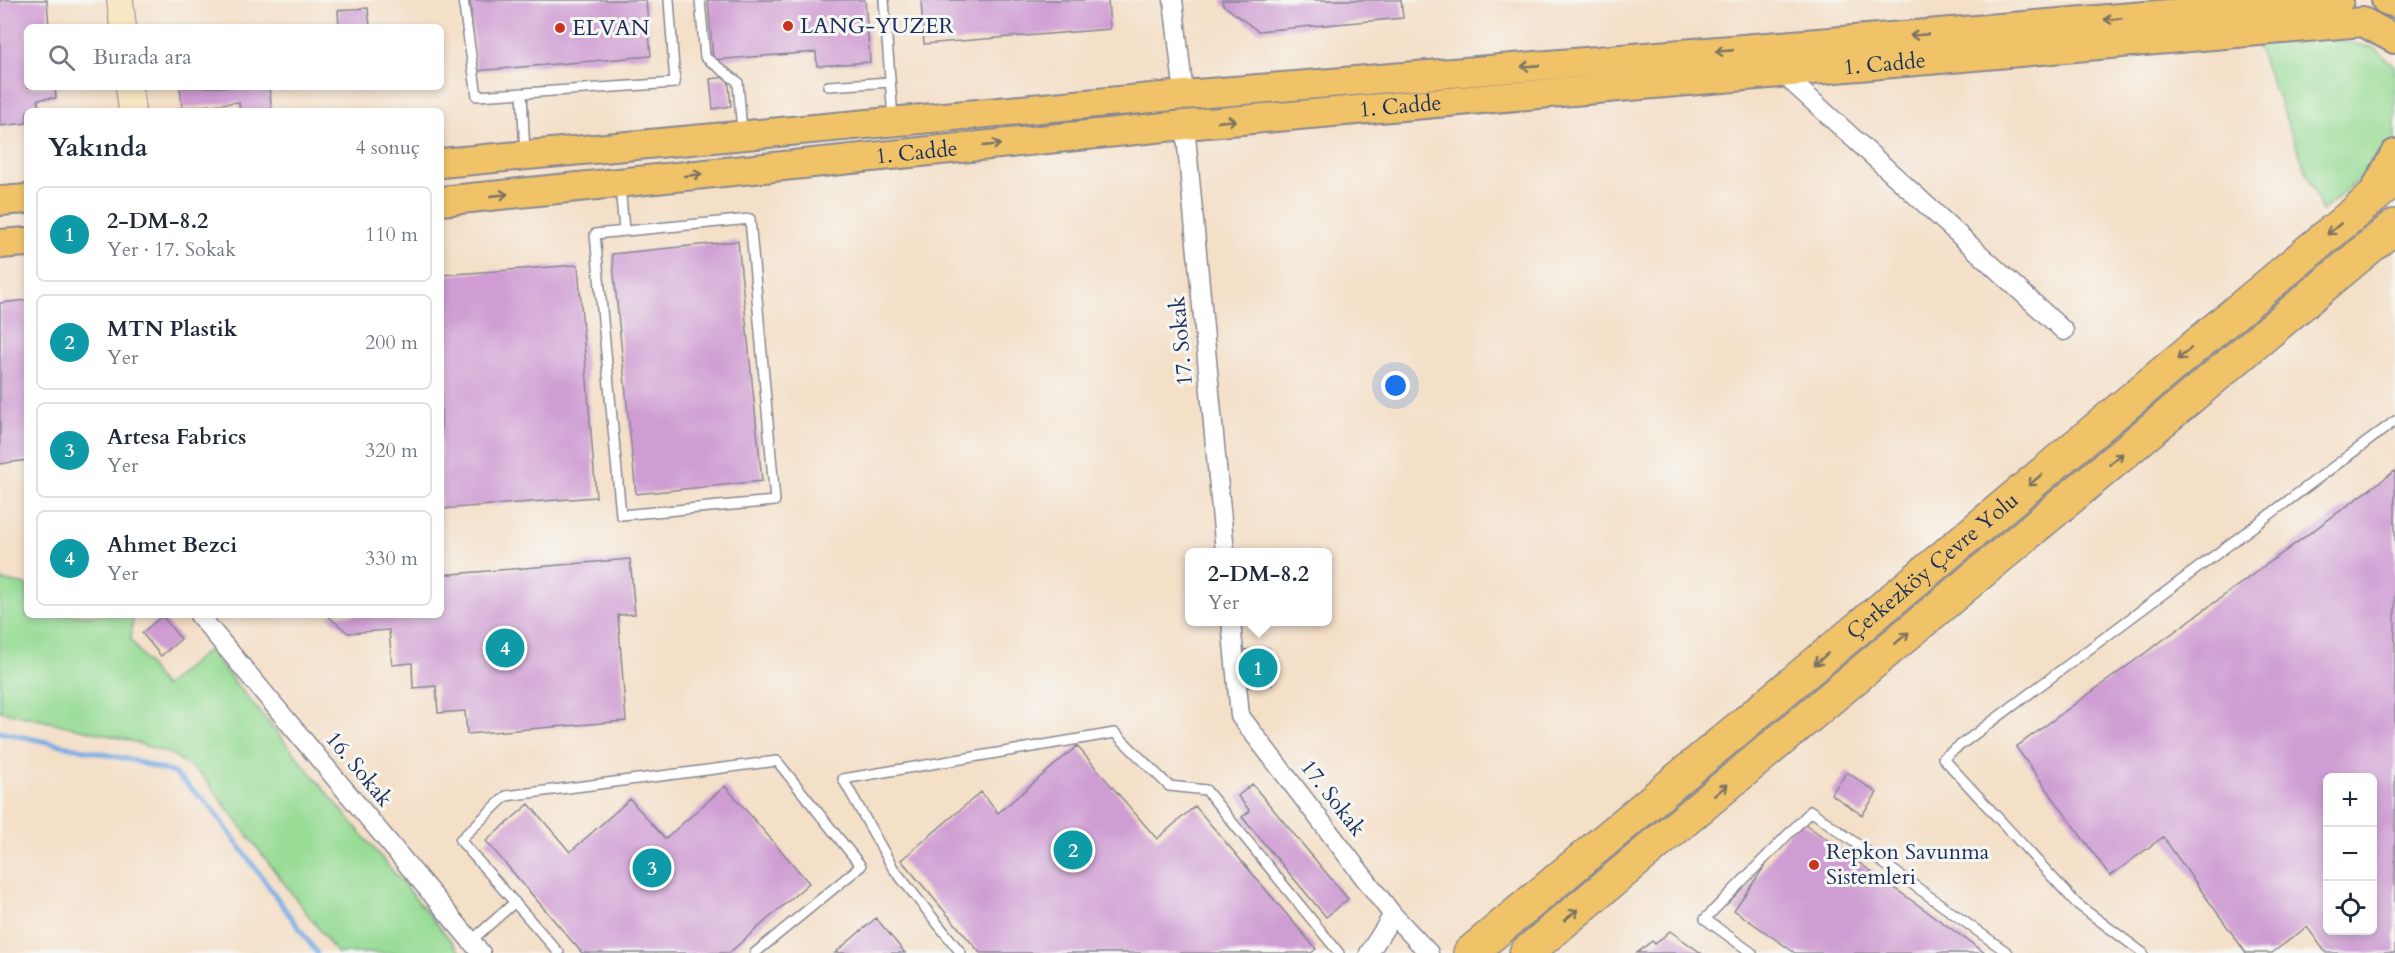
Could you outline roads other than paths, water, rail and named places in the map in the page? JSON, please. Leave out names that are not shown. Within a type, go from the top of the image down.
[{"type":"highway","name":"Çerkezköy Çevre Yolu","points":[[1470,953],[2395,179]]},
{"type":"highway","points":[[1526,953],[2395,226]]},
{"type":"main road","name":"1. Cadde","points":[[444,163],[1184,95],[2269,3],[2339,0]]},
{"type":"main road","points":[[2386,0],[2395,3]]},
{"type":"main road","name":"1. Cadde","points":[[444,201],[1185,125],[1782,73],[2372,8]]},
{"type":"main road","points":[[2372,8],[2395,39]]},
{"type":"main road","points":[[2369,200],[2395,154]]},
{"type":"main road","points":[[0,201],[24,199]]},
{"type":"main road","points":[[0,244],[24,242]]},
{"type":"street","points":[[120,0],[123,24]]},
{"type":"street","points":[[1173,0],[1184,95]]},
{"type":"street","points":[[2372,8],[2395,25]]},
{"type":"street","points":[[1782,73],[2064,331]]},
{"type":"street","points":[[129,90],[132,108]]},
{"type":"street","name":"17. Sokak","points":[[1185,125],[1225,548]]},
{"type":"street","name":"16. Sokak","points":[[202,618],[476,947]]},
{"type":"street","name":"17. Sokak","points":[[1231,626],[1240,716],[1393,915],[1429,953]]},
{"type":"street","points":[[1370,953],[1393,915]]},
{"type":"lane","points":[[463,0],[477,96],[675,83],[669,0]]},
{"type":"lane","points":[[700,0],[705,57],[738,82],[742,134]]},
{"type":"lane","points":[[884,0],[893,121]]},
{"type":"lane","points":[[828,86],[890,82]]},
{"type":"lane","points":[[522,93],[525,155]]},
{"type":"lane","points":[[620,183],[624,231]]},
{"type":"lane","points":[[750,219],[775,501],[621,515],[595,234],[624,231],[750,219]]},
{"type":"lane","points":[[2143,953],[2077,904],[1943,758],[2395,421]]},
{"type":"lane","points":[[961,953],[893,868],[843,778],[1115,733],[1169,786],[1206,790],[1339,953]]},
{"type":"lane","points":[[559,953],[460,840],[506,796],[777,761],[861,866],[755,953]]},
{"type":"lane","points":[[1752,953],[1705,919],[1811,811],[2008,953]]},
{"type":"lane","points":[[476,947],[515,902]]},
{"type":"waterway","points":[[0,732],[132,760],[174,773],[210,806],[317,953]]},
{"type":"place","name":"LANG-YUZER","points":[[788,26]]},
{"type":"place","name":"ELVAN","points":[[560,28]]},
{"type":"place","name":"Ahmet Bezci","points":[[505,648]]},
{"type":"place","name":"2-DM-8.2","points":[[1258,668]]},
{"type":"place","name":"MTN Plastik","points":[[1073,850]]},
{"type":"place","name":"Repkon Savunma Sistemleri","points":[[1814,865]]},
{"type":"place","name":"Artesa Fabrics","points":[[652,868]]}]
